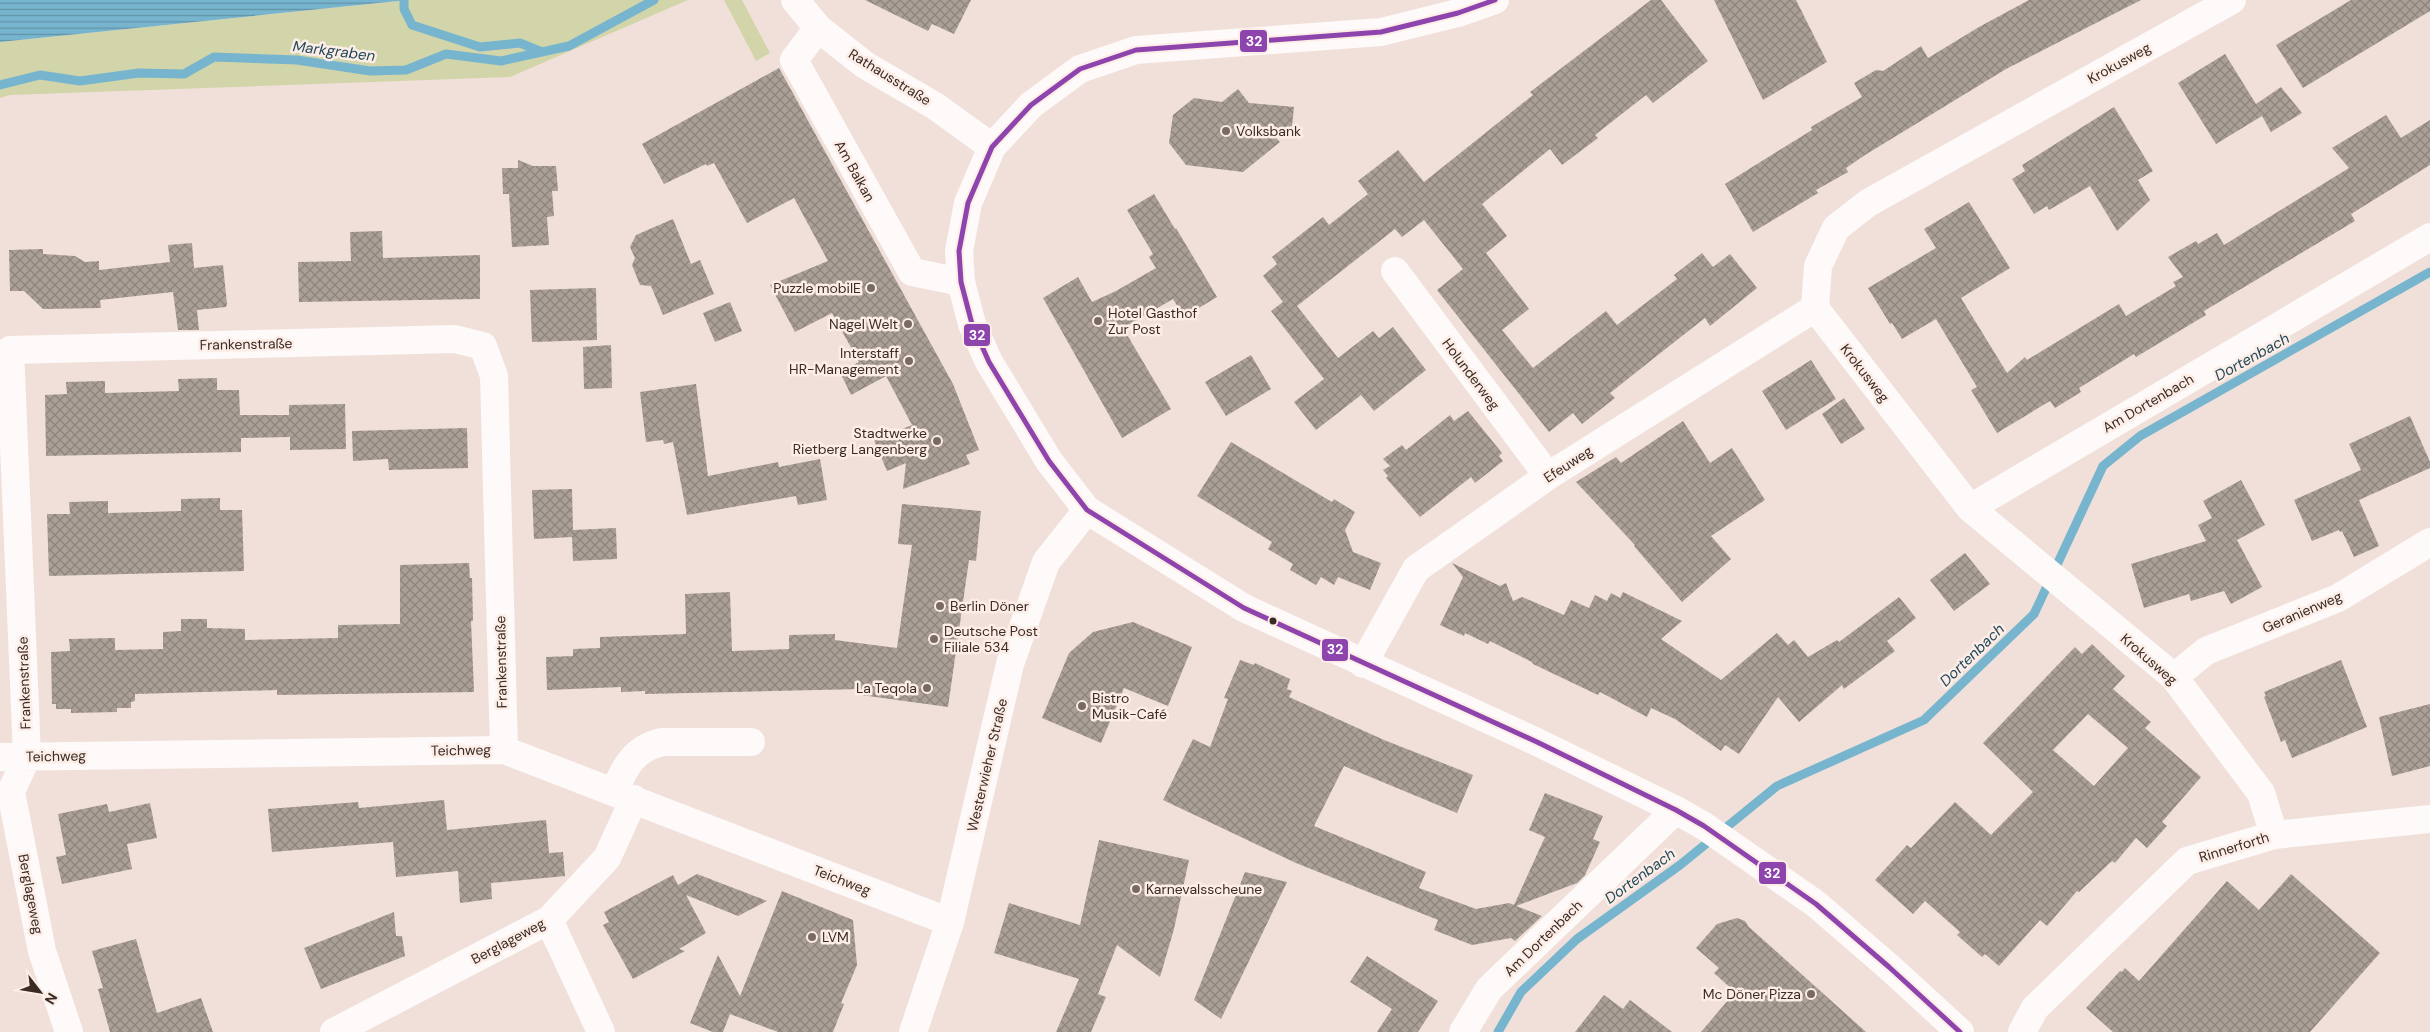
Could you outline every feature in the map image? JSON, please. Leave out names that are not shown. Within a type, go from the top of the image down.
[{"type":"street","name":"Rathausstraße","points":[[795,0],[818,28],[865,65],[935,106],[992,147]]},
{"type":"street","points":[[1495,0],[1454,6],[1381,32],[1136,50],[1080,69],[1031,104],[992,147],[968,203],[960,251],[961,282],[972,324],[989,362],[1049,461],[1087,510],[1244,608],[1537,742],[1676,810],[1704,826],[1816,904],[1960,1032]]},
{"type":"street","name":"Krokusweg","points":[[2232,0],[1868,203],[1836,228],[1818,266],[1815,308],[1970,508],[2174,677],[2261,793],[2274,835]]},
{"type":"street","name":"Am Balkan","points":[[818,28],[794,60],[912,272],[961,282]]},
{"type":"street","name":"Am Dortenbach","points":[[1970,508],[2430,237]]},
{"type":"street","name":"Holunderweg","points":[[1395,271],[1548,476]]},
{"type":"street","name":"Efeuweg","points":[[1363,664],[1416,568],[1548,476],[1815,308]]},
{"type":"street","name":"Frankenstraße","points":[[27,756],[10,350],[455,339],[483,346],[494,376],[504,750]]},
{"type":"street","name":"Westerwieher Straße","points":[[913,1032],[950,922],[1010,664],[1046,562],[1087,510]]},
{"type":"street","name":"Geranienweg","points":[[2174,677],[2206,651],[2338,598],[2430,542]]},
{"type":"street","name":"Berglageweg","points":[[334,1032],[549,920],[607,858],[624,795],[626,764],[649,745],[662,742],[751,742]]},
{"type":"street","name":"Teichweg","points":[[0,758],[27,756],[504,750],[950,922]]},
{"type":"street","name":"Berglageweg","points":[[27,756],[11,792],[42,952],[69,1032]]},
{"type":"street","name":"Am Dortenbach","points":[[1463,1032],[1489,989],[1676,810]]},
{"type":"street","name":"Rinnerforth","points":[[2022,1032],[2035,1008],[2187,861],[2274,835],[2430,819]]},
{"type":"street","points":[[549,920],[601,1032]]},
{"type":"green space","points":[[408,0],[688,0],[510,77],[10,95],[0,98],[0,42]]},
{"type":"green space","points":[[724,0],[742,0],[770,53],[756,61]]},
{"type":"water","points":[[0,0],[408,0],[0,42]]},
{"type":"building","points":[[865,0],[971,0],[954,34],[932,24],[928,31]]},
{"type":"building","points":[[1651,0],[1661,0],[1708,61],[1653,103],[1646,95],[1595,135],[1598,138],[1562,165],[1550,149],[1482,204],[1507,236],[1486,253],[1529,309],[1502,330],[1533,368],[1606,311],[1617,325],[1677,279],[1674,275],[1702,253],[1713,267],[1730,254],[1757,288],[1710,326],[1705,318],[1610,393],[1615,398],[1582,424],[1573,413],[1549,432],[1437,290],[1463,269],[1424,220],[1402,237],[1395,229],[1297,306],[1338,358],[1373,331],[1379,338],[1393,327],[1426,370],[1374,411],[1361,395],[1316,430],[1294,402],[1324,379],[1271,311],[1283,302],[1263,276],[1277,264],[1272,257],[1323,217],[1329,225],[1368,194],[1358,181],[1398,150],[1424,182],[1533,95],[1530,92]]},
{"type":"building","points":[[1714,0],[1796,0],[1827,62],[1763,100]]},
{"type":"building","points":[[2029,0],[2141,0],[2006,69],[1865,155],[1846,168],[1848,172],[1816,190],[1818,193],[1753,232],[1725,184],[1812,130],[1811,127],[1862,97],[1854,83],[1876,70],[1883,71],[1921,46],[1928,58]]},
{"type":"building","points":[[2351,0],[2430,0],[2430,11],[2303,88],[2276,45]]},
{"type":"building","points":[[2225,54],[2256,104],[2281,87],[2302,113],[2271,132],[2262,116],[2216,144],[2178,83]]},
{"type":"building","points":[[779,68],[953,384],[979,450],[966,455],[970,464],[903,489],[906,463],[887,471],[874,440],[912,425],[886,376],[851,395],[840,372],[859,362],[832,313],[795,332],[770,285],[828,261],[794,198],[747,223],[714,163],[707,166],[706,164],[664,184],[642,144]]},
{"type":"building","points":[[1238,89],[1249,103],[1294,107],[1292,126],[1276,138],[1280,142],[1243,172],[1186,165],[1169,143],[1173,115],[1194,98],[1222,102]]},
{"type":"building","points":[[2114,107],[2153,171],[2138,180],[2150,200],[2117,231],[2090,186],[2049,210],[2047,206],[2034,214],[2012,179],[2025,171],[2022,165]]},
{"type":"building","points":[[2386,115],[2401,138],[2430,120],[2430,165],[2351,214],[2355,221],[2204,311],[2206,315],[2136,357],[2134,354],[2079,388],[2081,392],[2055,408],[2050,401],[1997,433],[1971,390],[1977,387],[1936,319],[1902,339],[1892,323],[1890,324],[1868,288],[1936,248],[1924,229],[1969,202],[2010,268],[1961,298],[2007,373],[2025,357],[2027,360],[2119,304],[2126,316],[2176,286],[2173,282],[2183,277],[2168,257],[2196,241],[2198,244],[2217,233],[2224,245],[2349,168],[2332,148]]},
{"type":"building","points":[[518,160],[533,166],[556,166],[558,191],[552,191],[554,216],[547,217],[549,245],[512,247],[509,194],[503,194],[502,168],[518,168]]},
{"type":"building","points":[[1154,194],[1217,297],[1184,317],[1173,299],[1123,328],[1171,409],[1122,438],[1043,298],[1078,277],[1092,302],[1116,291],[1156,268],[1149,257],[1153,254],[1127,210]]},
{"type":"building","points":[[673,219],[691,264],[700,260],[714,294],[663,315],[651,286],[640,285],[632,265],[635,258],[630,247],[636,235]]},
{"type":"building","points":[[382,231],[383,258],[480,255],[480,299],[299,302],[298,262],[351,261],[350,232]]},
{"type":"building","points":[[192,243],[194,268],[223,265],[227,304],[226,307],[197,310],[199,330],[178,330],[173,292],[100,300],[101,308],[43,309],[24,291],[10,291],[9,250],[43,249],[43,254],[75,256],[85,262],[99,261],[99,270],[170,262],[168,245]]},
{"type":"building","points":[[596,288],[597,340],[532,342],[530,290]]},
{"type":"building","points":[[730,302],[742,331],[715,342],[703,313]]},
{"type":"building","points":[[611,345],[612,388],[584,389],[583,347]]},
{"type":"building","points":[[1251,355],[1271,389],[1226,416],[1205,382]]},
{"type":"building","points":[[1811,360],[1836,399],[1786,430],[1762,391]]},
{"type":"building","points":[[217,378],[217,390],[239,390],[240,415],[289,415],[289,405],[345,404],[346,449],[290,450],[290,437],[241,438],[241,452],[46,456],[45,395],[67,394],[66,382],[105,381],[105,393],[179,391],[178,379]]},
{"type":"building","points":[[696,384],[708,476],[778,462],[779,467],[820,459],[827,500],[798,505],[796,496],[687,515],[673,442],[664,444],[663,440],[646,442],[640,392]]},
{"type":"building","points":[[1844,398],[1865,429],[1841,444],[1822,414]]},
{"type":"building","points":[[1468,411],[1502,453],[1499,456],[1503,461],[1475,483],[1471,477],[1420,517],[1386,478],[1388,476],[1383,470],[1390,466],[1383,459],[1402,445],[1406,450],[1450,415],[1454,421]]},
{"type":"building","points":[[2410,416],[2430,462],[2430,468],[2359,500],[2379,546],[2354,557],[2342,531],[2340,532],[2339,530],[2312,541],[2294,500],[2361,470],[2349,444]]},
{"type":"building","points":[[1683,421],[1710,463],[1732,448],[1765,500],[1711,536],[1731,559],[1682,602],[1635,545],[1576,482],[1616,457],[1621,463]]},
{"type":"building","points":[[467,428],[468,468],[389,470],[388,459],[353,461],[352,431]]},
{"type":"building","points":[[1231,442],[1332,502],[1334,499],[1355,512],[1345,530],[1353,552],[1381,563],[1370,590],[1338,577],[1334,585],[1321,577],[1316,585],[1290,570],[1293,564],[1268,549],[1272,542],[1197,496]]},
{"type":"building","points":[[2241,480],[2265,525],[2237,540],[2262,587],[2231,604],[2224,591],[2191,601],[2189,594],[2144,608],[2131,564],[2206,541],[2198,525],[2212,518],[2203,501]]},
{"type":"building","points":[[572,489],[573,530],[616,528],[617,559],[573,561],[572,537],[534,539],[532,490]]},
{"type":"building","points":[[220,498],[220,510],[242,510],[244,571],[49,576],[47,514],[70,514],[69,502],[108,501],[108,513],[148,512],[181,511],[181,499]]},
{"type":"building","points":[[902,504],[981,511],[976,561],[969,560],[948,707],[861,695],[862,689],[645,694],[645,691],[621,692],[621,687],[547,690],[546,657],[573,656],[573,649],[600,648],[600,637],[686,634],[685,594],[730,592],[732,651],[789,649],[789,635],[835,634],[835,640],[897,648],[912,545],[898,544]]},
{"type":"building","points":[[1965,553],[1990,584],[1954,611],[1930,580]]},
{"type":"building","points":[[469,563],[470,578],[472,578],[473,621],[471,621],[474,692],[277,695],[277,690],[135,694],[135,701],[131,702],[131,708],[117,708],[117,712],[71,713],[71,709],[56,709],[56,704],[52,704],[51,652],[70,651],[69,639],[115,638],[115,650],[163,649],[163,632],[181,631],[181,619],[207,619],[207,628],[245,629],[245,640],[338,638],[338,625],[400,624],[400,565]]},
{"type":"building","points":[[1452,563],[1500,586],[1506,583],[1513,601],[1522,597],[1564,615],[1571,600],[1589,608],[1595,595],[1607,601],[1611,593],[1620,598],[1623,592],[1682,621],[1661,639],[1721,680],[1777,633],[1788,645],[1794,640],[1808,657],[1837,640],[1839,642],[1899,597],[1916,618],[1887,641],[1895,651],[1844,689],[1842,685],[1799,722],[1778,697],[1739,754],[1725,745],[1721,751],[1675,719],[1651,708],[1647,717],[1600,692],[1598,695],[1490,641],[1488,644],[1465,633],[1464,636],[1440,625],[1463,577]]},
{"type":"building","points":[[1133,622],[1192,647],[1168,706],[1124,688],[1101,743],[1042,718],[1069,653],[1093,632]]},
{"type":"building","points":[[2092,644],[2125,676],[2113,689],[2151,722],[2145,728],[2201,777],[2162,822],[2167,826],[2147,848],[2136,838],[2115,863],[2112,861],[2079,892],[2077,891],[2047,926],[2040,920],[1999,966],[1985,954],[1982,957],[1957,935],[1960,932],[1925,901],[1913,914],[1875,880],[1907,845],[1911,848],[1955,802],[1991,835],[2033,792],[1983,743],[2075,647],[2082,654]],"holes":[[[2088,714],[2128,748],[2094,786],[2053,750]]]},
{"type":"building","points":[[1240,660],[1254,665],[1255,663],[1290,679],[1287,689],[1292,691],[1289,697],[1384,740],[1473,775],[1457,813],[1344,766],[1314,826],[1426,872],[1419,888],[1476,909],[1509,903],[1514,905],[1545,837],[1529,830],[1545,793],[1603,816],[1593,839],[1600,842],[1585,875],[1577,883],[1516,906],[1542,916],[1515,941],[1511,938],[1472,945],[1434,930],[1438,920],[1296,863],[1163,800],[1193,739],[1210,747],[1228,699],[1224,698]]},
{"type":"building","points":[[2341,660],[2367,727],[2292,758],[2285,740],[2281,742],[2264,697],[2266,696],[2264,692]]},
{"type":"building","points":[[2430,704],[2430,766],[2392,776],[2379,717]]},
{"type":"building","points":[[444,800],[447,830],[546,820],[549,853],[563,852],[565,876],[491,883],[492,899],[460,903],[458,871],[396,877],[393,842],[272,852],[268,809],[358,802],[359,808]]},
{"type":"building","points":[[150,803],[157,838],[127,844],[132,869],[62,884],[56,857],[66,855],[58,814],[107,804],[109,812]]},
{"type":"building","points":[[1099,840],[1189,860],[1174,929],[1160,977],[1117,945],[1098,994],[1106,997],[1091,1032],[1056,1032],[1079,979],[994,953],[1009,903],[1080,925]]},
{"type":"building","points":[[1245,872],[1287,882],[1221,1019],[1194,1000]]},
{"type":"building","points":[[697,874],[767,901],[738,916],[686,895],[706,933],[679,949],[685,951],[633,979],[603,925],[609,922],[604,912],[673,875],[678,885]]},
{"type":"building","points":[[2291,874],[2380,953],[2310,1032],[2113,1032],[2086,1008],[2125,968],[2139,981],[2227,881],[2259,910]]},
{"type":"building","points":[[782,891],[853,920],[857,965],[841,1003],[844,1004],[833,1032],[778,1032],[730,1014],[723,1032],[713,1032],[690,1023],[718,955],[740,996]]},
{"type":"building","points":[[394,912],[396,936],[402,936],[405,956],[321,989],[304,948]]},
{"type":"building","points":[[1737,918],[1745,921],[1749,927],[1866,1032],[1701,1032],[1735,992],[1714,973],[1719,968],[1696,948],[1717,924]]},
{"type":"building","points":[[136,939],[157,1013],[201,998],[213,1032],[110,1032],[98,989],[103,988],[92,951]]},
{"type":"building","points":[[1367,956],[1438,1001],[1418,1032],[1377,1032],[1392,1009],[1350,982]]},
{"type":"building","points":[[1604,995],[1623,1009],[1630,1000],[1672,1032],[1575,1032]]},
{"type":"waterway","points":[[404,0],[404,9],[412,25],[480,47],[520,43],[542,52]]},
{"type":"waterway","name":"Markgraben","points":[[0,85],[40,75],[80,81],[139,73],[184,74],[214,57],[297,60],[370,71],[406,70],[446,54],[501,61],[569,46],[654,0]]},
{"type":"waterway","name":"Dortenbach","points":[[1498,1032],[1521,992],[1577,939],[1680,865],[1777,786],[1924,720],[2034,614],[2103,466],[2140,436],[2430,272]]},
{"type":"transit line","name":"32","points":[[1495,0],[1458,13],[1381,32],[1136,50],[1080,69],[1031,105],[992,147],[968,203],[959,251],[961,282],[972,324],[989,362],[1049,461],[1087,510],[1244,608],[1537,742],[1676,810],[1704,826],[1816,904],[1960,1032]]},
{"type":"place","name":"Volksbank","points":[[1226,131]]},
{"type":"place","name":"Puzzle mobilE","points":[[871,288]]},
{"type":"place","name":"Hotel Gasthof Zur Post","points":[[1098,321]]},
{"type":"place","name":"Nagel Welt","points":[[908,324]]},
{"type":"place","name":"Interstaff HR-Management","points":[[909,361]]},
{"type":"place","name":"Stadtwerke Rietberg Langenberg","points":[[937,441]]},
{"type":"place","name":"Berlin Döner","points":[[940,606]]},
{"type":"place","name":"Deutsche Post Filiale 534","points":[[934,639]]},
{"type":"place","name":"La Teqola","points":[[927,688]]},
{"type":"place","name":"Bistro Musik-Café","points":[[1082,706]]},
{"type":"place","name":"Karnevalsscheune","points":[[1136,889]]},
{"type":"place","name":"LVM","points":[[812,937]]},
{"type":"place","name":"Mc Döner Pizza","points":[[1811,994]]}]
